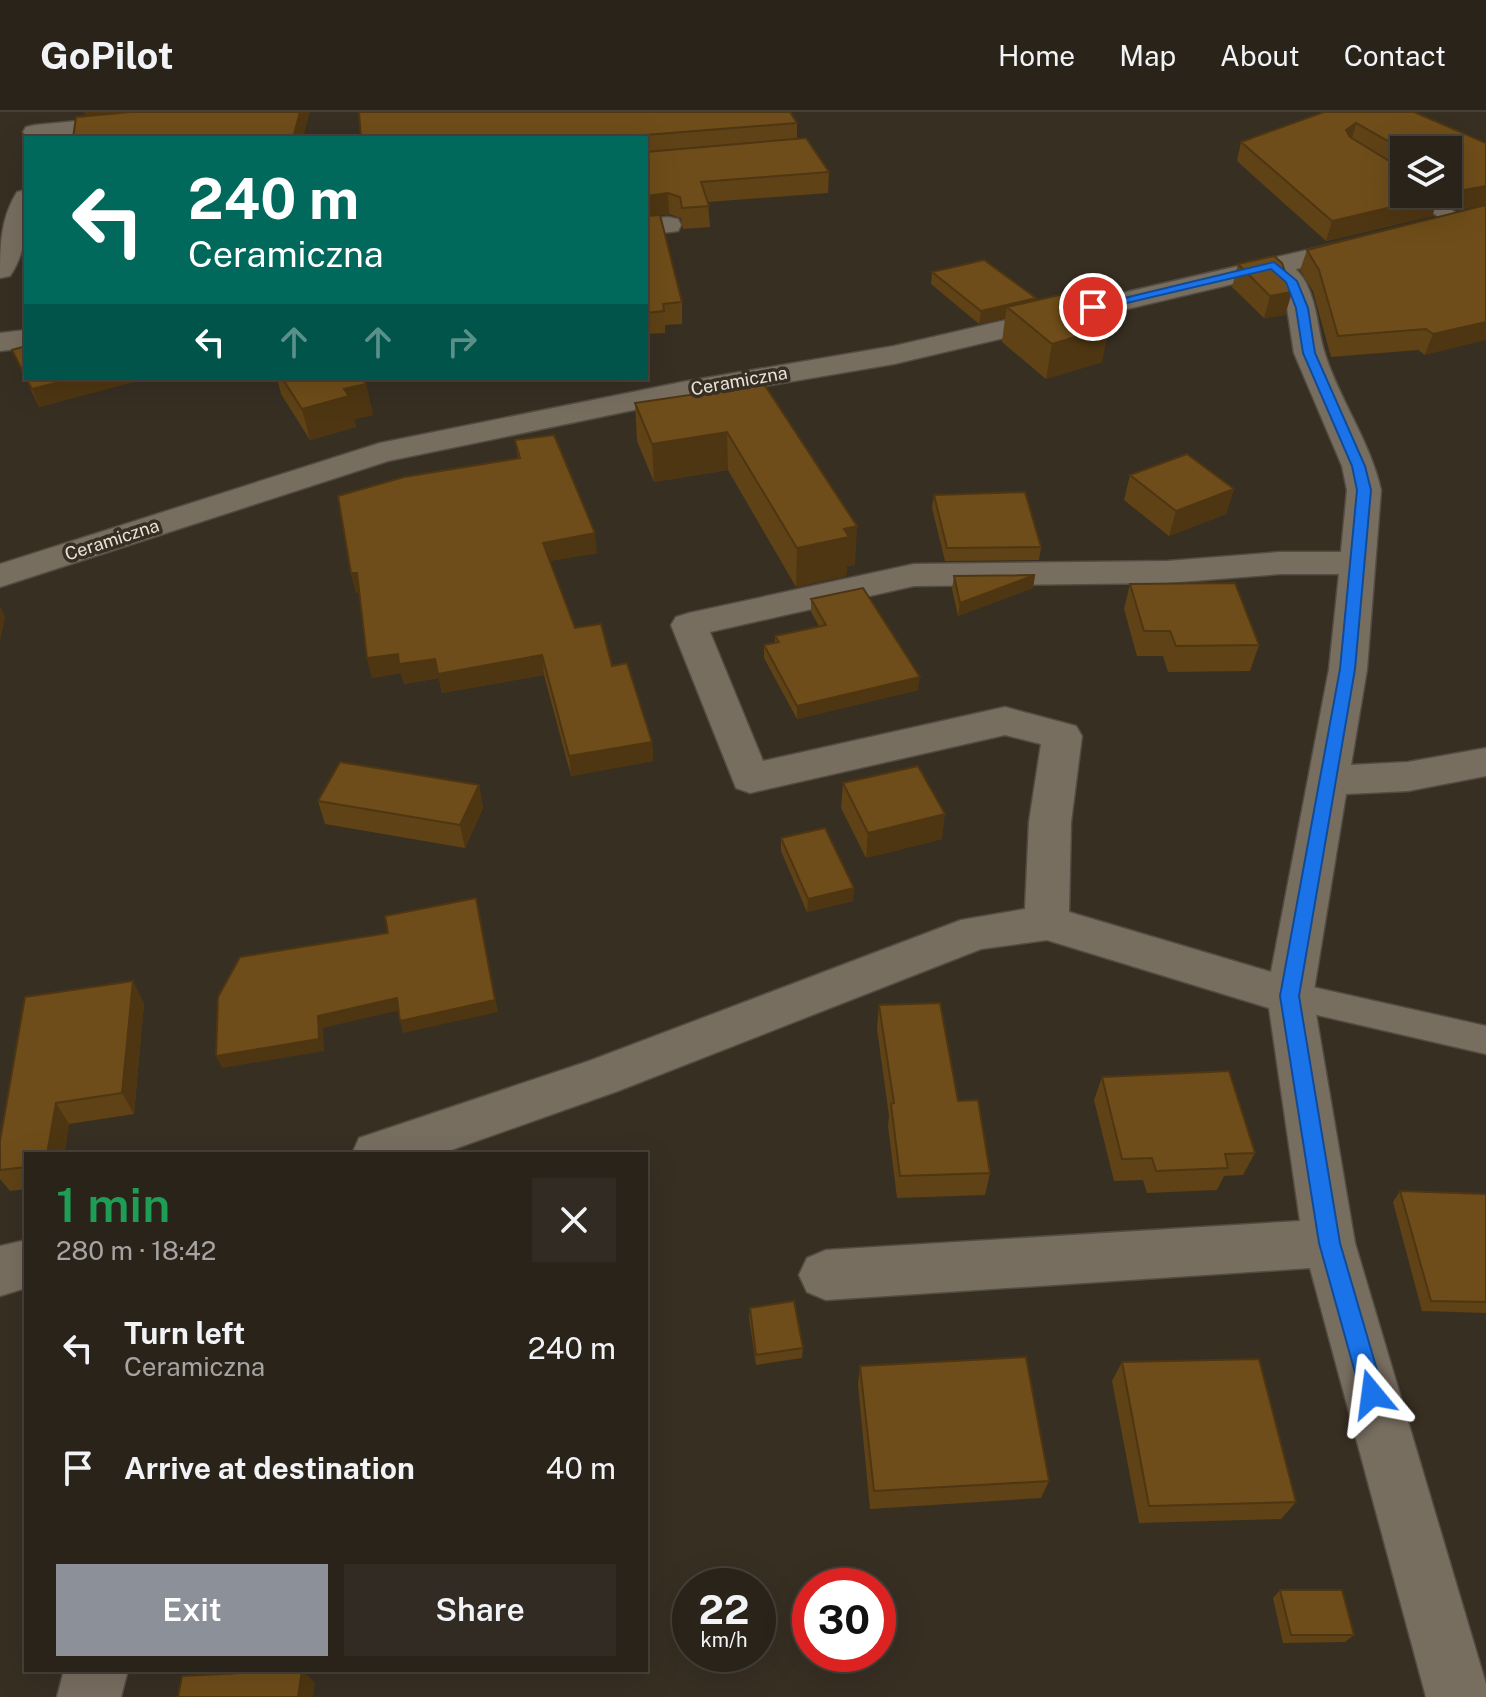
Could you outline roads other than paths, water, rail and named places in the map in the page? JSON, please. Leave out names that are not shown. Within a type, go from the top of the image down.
[{"type":"street","points":[[36,127],[249,112]]},
{"type":"street","points":[[0,270],[24,205]]},
{"type":"street","name":"Ceramiczna","points":[[0,576],[380,453],[682,391],[894,355],[1472,218]]},
{"type":"street","points":[[1274,265],[1291,281],[1302,308],[1309,353],[1359,466],[1364,490],[1364,524],[1356,563],[1348,669],[1290,996],[1329,1243],[1458,1697]]},
{"type":"street","points":[[0,342],[24,339]]},
{"type":"street","points":[[1047,923],[1050,822],[1062,736],[1005,721],[750,778],[689,625],[914,575],[1167,572],[1280,563],[1356,563]]},
{"type":"street","points":[[1330,778],[1360,782],[1400,779],[1486,762]]},
{"type":"street","points":[[383,1152],[601,1077],[977,932],[1047,923],[1290,996]]},
{"type":"street","points":[[826,1275],[1329,1243]]},
{"type":"street","points":[[0,1271],[24,1265]]},
{"type":"street","points":[[89,1697],[95,1672]]},
{"type":"lane","points":[[1449,208],[1472,218]]},
{"type":"lane","points":[[1290,996],[1486,1040]]}]
